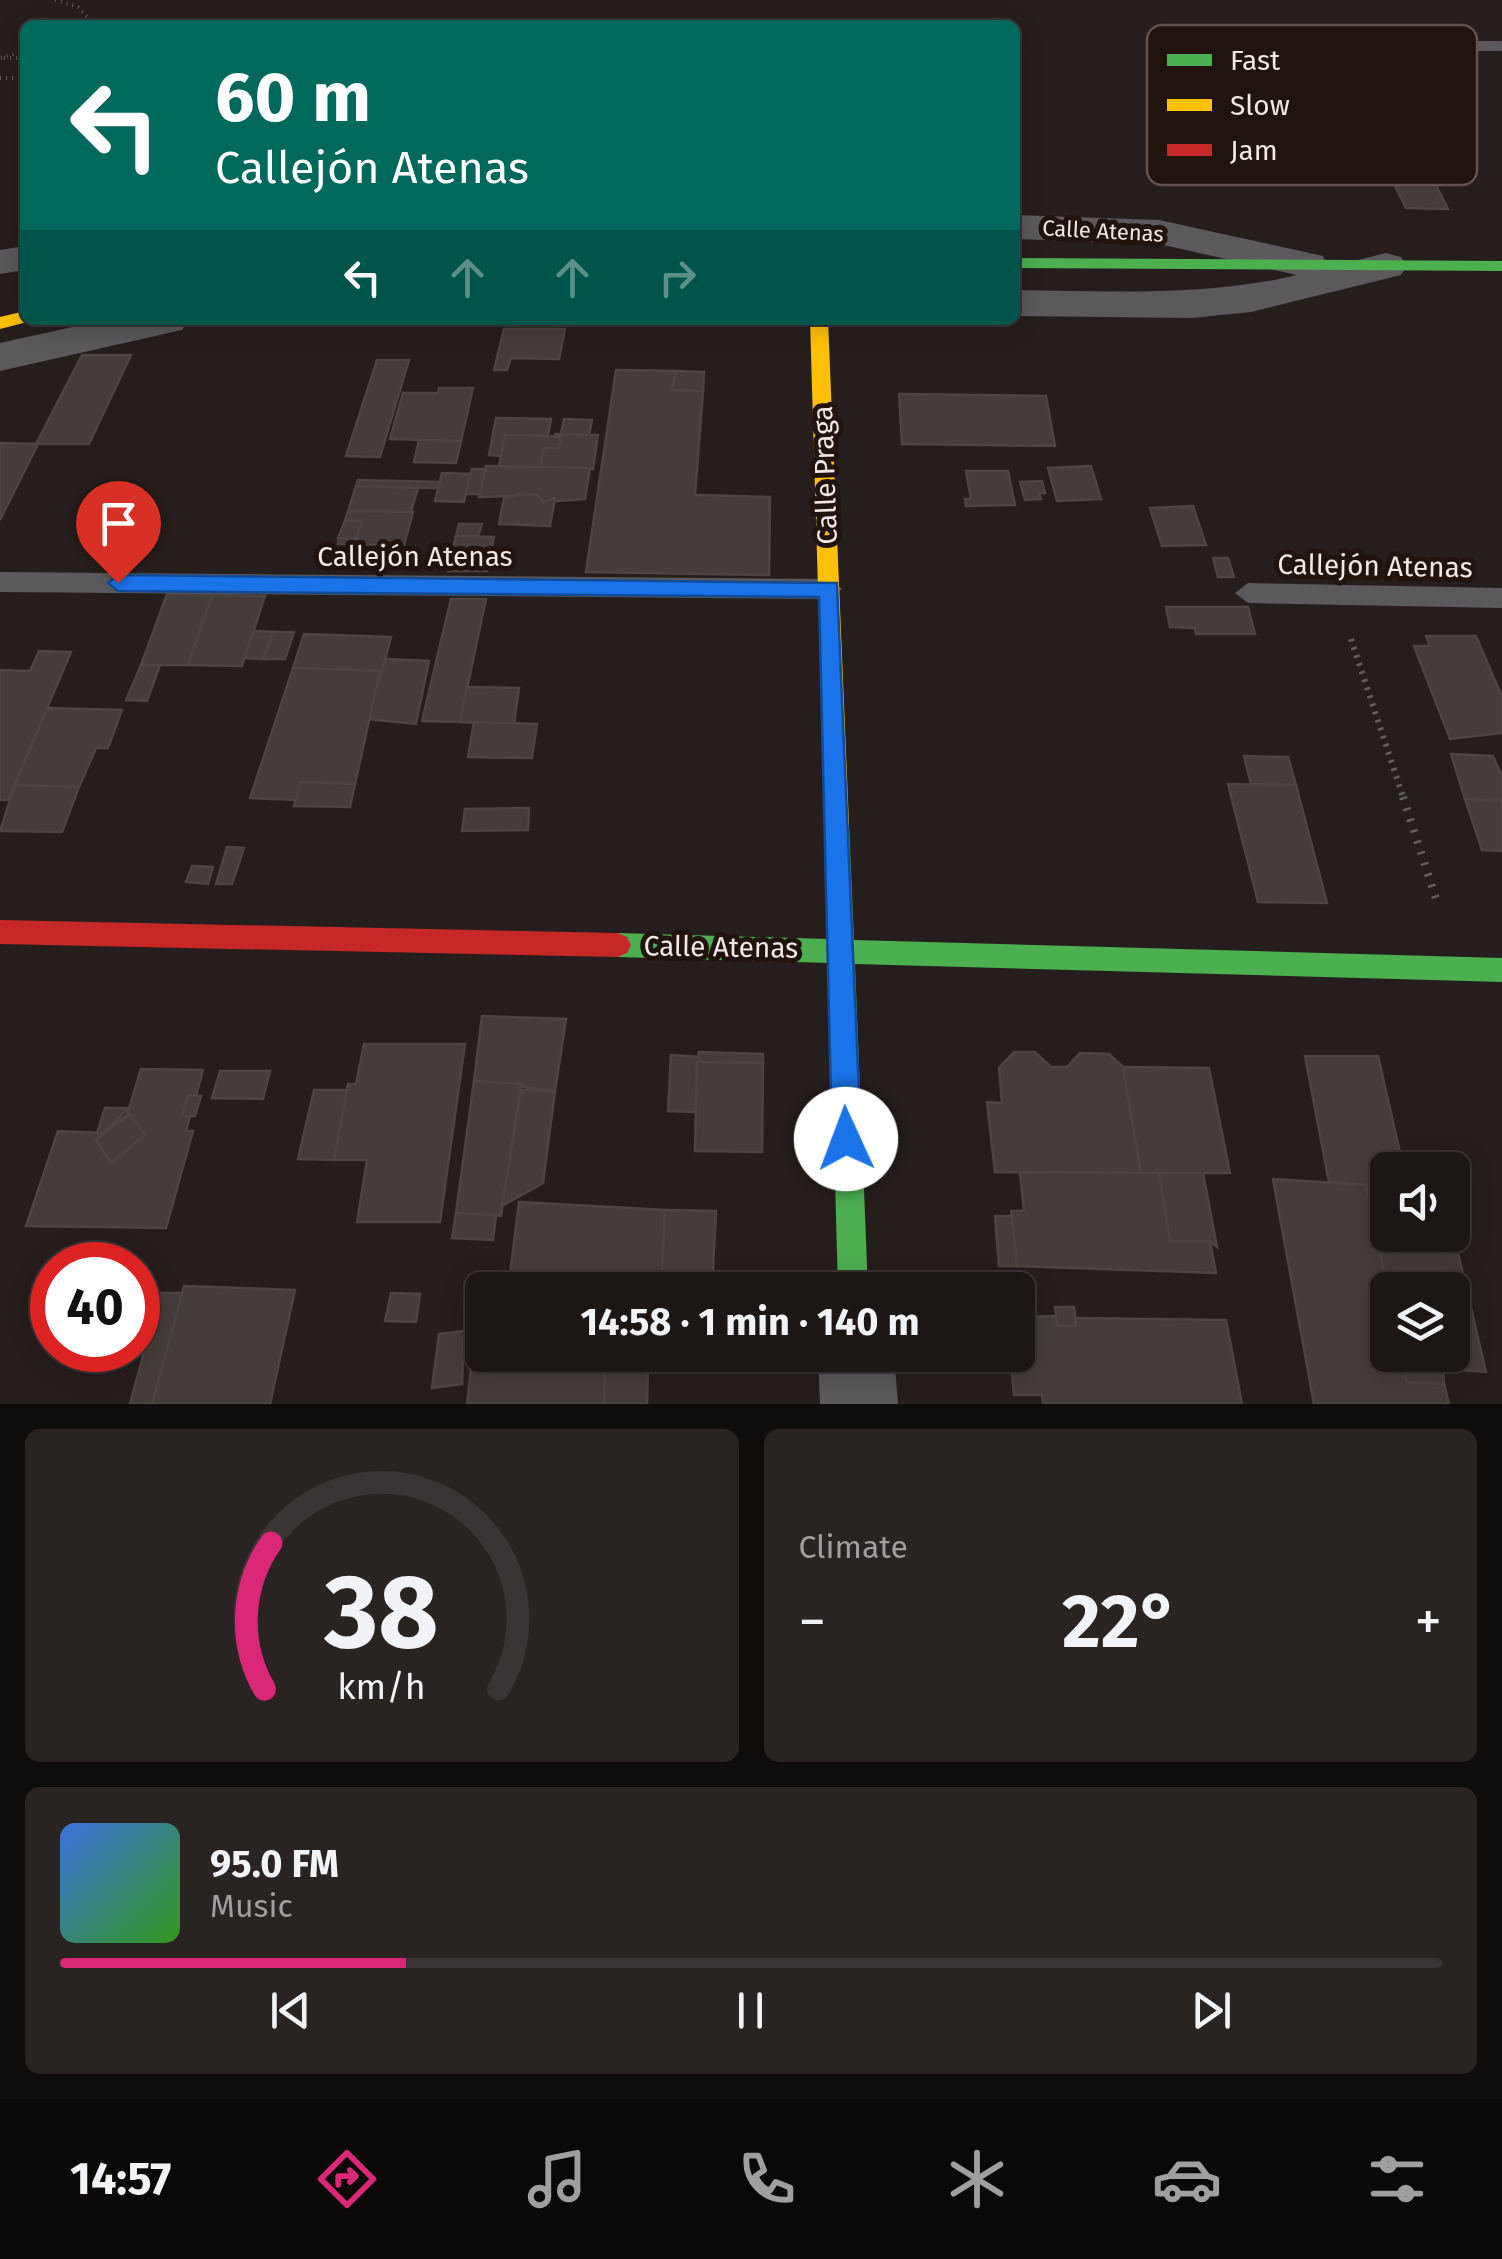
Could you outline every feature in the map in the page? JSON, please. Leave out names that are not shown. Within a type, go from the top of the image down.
[{"type":"street","name":"Calle Atenas","points":[[1020,228],[1159,232],[1308,266]]},
{"type":"street","points":[[1020,263],[1502,266]]},
{"type":"street","points":[[1020,304],[1232,301],[1386,266]]},
{"type":"street","points":[[0,356],[144,325]]},
{"type":"street","name":"Calle Praga","points":[[819,325],[838,950],[853,1272]]},
{"type":"street","name":"Calle Atenas","points":[[0,932],[838,950],[1502,970]]},
{"type":"street","points":[[857,1372],[858,1404]]},
{"type":"lane","points":[[1477,46],[1502,46]]},
{"type":"lane","name":"Callejón Atenas","points":[[0,582],[829,589]]},
{"type":"lane","name":"Callejón Atenas","points":[[1248,594],[1502,598]]},
{"type":"path","points":[[54,0],[78,7],[90,20]]},
{"type":"path","points":[[20,52],[0,58],[20,58]]},
{"type":"path","points":[[1336,595],[1459,970]]},
{"type":"building","points":[[1394,185],[1436,185],[1448,209],[1406,208]]},
{"type":"building","points":[[504,329],[565,329],[559,359],[511,358],[507,370],[494,370]]},
{"type":"building","points":[[82,355],[131,355],[89,444],[36,444]]},
{"type":"building","points":[[377,360],[409,360],[380,457],[346,456]]},
{"type":"building","points":[[616,370],[676,371],[672,390],[703,391],[695,495],[770,497],[769,575],[586,572]]},
{"type":"building","points":[[676,371],[704,372],[703,391],[672,390]]},
{"type":"building","points":[[439,388],[473,388],[461,441],[390,439],[403,393],[438,393]]},
{"type":"building","points":[[899,394],[1046,396],[1055,446],[902,444]]},
{"type":"building","points":[[496,418],[551,419],[548,436],[505,435],[501,456],[489,455]]},
{"type":"building","points":[[564,419],[592,420],[589,435],[561,434]]},
{"type":"building","points":[[554,434],[598,435],[593,469],[540,467],[544,448],[559,448],[561,437]]},
{"type":"building","points":[[505,435],[561,437],[559,448],[544,448],[540,467],[499,466]]},
{"type":"building","points":[[419,440],[461,441],[456,463],[414,462]]},
{"type":"building","points":[[0,443],[38,444],[0,520]]},
{"type":"building","points":[[486,466],[590,468],[585,499],[543,502],[537,495],[479,497]]},
{"type":"building","points":[[1091,466],[1101,499],[1057,501],[1048,468]]},
{"type":"building","points":[[472,469],[485,469],[480,494],[465,494]]},
{"type":"building","points":[[966,471],[1008,471],[1015,505],[966,506],[965,499],[971,499]]},
{"type":"building","points":[[442,473],[470,474],[464,502],[435,501]]},
{"type":"building","points":[[358,480],[440,482],[439,488],[418,488],[356,486]]},
{"type":"building","points":[[1042,481],[1045,493],[1039,493],[1041,499],[1025,500],[1020,482]]},
{"type":"building","points":[[356,486],[418,488],[411,512],[348,511]]},
{"type":"building","points":[[537,495],[543,502],[555,498],[550,526],[499,524],[504,498]]},
{"type":"building","points":[[1193,506],[1206,545],[1162,546],[1150,508]]},
{"type":"building","points":[[348,511],[413,512],[404,545],[338,544],[339,538],[356,539],[362,521],[345,521]]},
{"type":"building","points":[[345,521],[362,521],[356,539],[338,538]]},
{"type":"building","points":[[459,524],[482,524],[478,536],[456,536]]},
{"type":"building","points":[[456,536],[494,537],[487,571],[448,571]]},
{"type":"building","points":[[1213,558],[1228,558],[1234,577],[1218,577]]},
{"type":"building","points":[[167,594],[212,595],[188,665],[141,665]]},
{"type":"building","points":[[212,595],[265,596],[242,666],[188,665]]},
{"type":"building","points":[[451,599],[486,599],[460,722],[422,721]]},
{"type":"building","points":[[1166,607],[1248,607],[1255,634],[1196,634],[1195,628],[1170,627]]},
{"type":"building","points":[[254,631],[273,632],[263,659],[244,658]]},
{"type":"building","points":[[273,632],[294,632],[285,659],[263,659]]},
{"type":"building","points":[[304,634],[391,637],[382,671],[293,668]]},
{"type":"building","points":[[1426,636],[1476,636],[1502,697],[1502,733],[1450,739],[1414,646],[1430,646]]},
{"type":"building","points":[[39,651],[71,652],[8,800],[0,800],[0,670],[30,671]]},
{"type":"building","points":[[386,659],[429,661],[416,724],[366,719]]},
{"type":"building","points":[[141,665],[160,665],[147,701],[126,700]]},
{"type":"building","points":[[293,668],[380,671],[355,784],[301,782],[296,800],[250,798]]},
{"type":"building","points":[[467,687],[519,688],[514,724],[460,722]]},
{"type":"building","points":[[47,708],[122,710],[108,748],[96,748],[79,787],[15,785]]},
{"type":"building","points":[[474,722],[537,724],[532,758],[468,757]]},
{"type":"building","points":[[1451,754],[1493,756],[1502,777],[1502,801],[1465,799]]},
{"type":"building","points":[[1244,756],[1288,757],[1296,785],[1251,784]]},
{"type":"building","points":[[301,782],[355,784],[350,807],[294,806]]},
{"type":"building","points":[[1228,784],[1296,785],[1327,903],[1258,902]]},
{"type":"building","points":[[15,785],[79,787],[62,832],[0,831]]},
{"type":"building","points":[[1465,799],[1502,801],[1502,851],[1482,850]]},
{"type":"building","points":[[529,808],[528,830],[462,831],[465,809]]},
{"type":"building","points":[[227,847],[244,848],[232,884],[216,884]]},
{"type":"building","points":[[192,866],[213,867],[208,884],[186,882]]},
{"type":"building","points":[[482,1016],[566,1019],[555,1091],[474,1081]]},
{"type":"building","points":[[364,1044],[465,1044],[440,1222],[357,1222],[367,1160],[334,1160],[348,1084],[356,1084]]},
{"type":"building","points":[[699,1052],[763,1054],[763,1063],[698,1062]]},
{"type":"building","points":[[1014,1052],[1035,1052],[1051,1067],[1067,1067],[1080,1053],[1109,1054],[1123,1067],[1141,1173],[995,1172],[987,1102],[1002,1103],[999,1068]]},
{"type":"building","points":[[671,1055],[699,1057],[695,1112],[668,1111]]},
{"type":"building","points":[[1305,1056],[1378,1056],[1400,1152],[1370,1152],[1370,1205],[1366,1185],[1329,1182]]},
{"type":"building","points":[[697,1062],[763,1063],[762,1152],[695,1151]]},
{"type":"building","points":[[1123,1067],[1209,1068],[1230,1173],[1141,1173]]},
{"type":"building","points":[[141,1069],[203,1070],[196,1096],[188,1095],[182,1116],[190,1116],[186,1131],[193,1131],[166,1228],[26,1226],[58,1131],[103,1133],[127,1115]],"holes":[[[130,1114],[145,1135],[111,1163],[96,1140]]]},
{"type":"building","points":[[220,1071],[270,1071],[263,1099],[212,1098]]},
{"type":"building","points":[[474,1081],[521,1084],[501,1216],[456,1213]]},
{"type":"building","points":[[314,1090],[347,1090],[334,1160],[298,1159]]},
{"type":"building","points":[[521,1090],[555,1091],[543,1183],[502,1206]]},
{"type":"building","points":[[188,1095],[201,1096],[195,1116],[182,1116]]},
{"type":"building","points":[[105,1108],[129,1108],[103,1133],[97,1133]]},
{"type":"building","points":[[130,1114],[145,1135],[111,1163],[96,1140]]},
{"type":"building","points":[[1020,1172],[1159,1173],[1170,1241],[1210,1241],[1216,1273],[1017,1266],[1011,1211],[1024,1211]]},
{"type":"building","points":[[1159,1173],[1203,1173],[1217,1247],[1210,1241],[1170,1241]]},
{"type":"building","points":[[1273,1179],[1366,1185],[1370,1252],[1380,1252],[1384,1272],[1370,1272],[1370,1372],[1405,1372],[1407,1382],[1444,1384],[1449,1404],[1314,1404]]},
{"type":"building","points":[[519,1202],[665,1210],[662,1272],[510,1272]]},
{"type":"building","points":[[665,1210],[716,1211],[713,1272],[662,1272]]},
{"type":"building","points":[[456,1213],[496,1215],[493,1240],[452,1238]]},
{"type":"building","points":[[995,1216],[1012,1216],[1017,1266],[999,1266]]},
{"type":"building","points":[[1380,1252],[1458,1252],[1463,1272],[1384,1272]]},
{"type":"building","points":[[184,1286],[295,1290],[270,1404],[152,1404]]},
{"type":"building","points":[[160,1293],[182,1293],[152,1404],[130,1404],[139,1372],[160,1372]]},
{"type":"building","points":[[391,1293],[420,1294],[416,1322],[385,1321]]},
{"type":"building","points":[[1470,1304],[1486,1372],[1470,1371]]},
{"type":"building","points":[[1055,1307],[1074,1307],[1076,1326],[1057,1326]]},
{"type":"building","points":[[1056,1316],[1057,1326],[1076,1326],[1075,1318],[1226,1320],[1242,1404],[1043,1404],[1042,1395],[1014,1395],[1012,1372],[1035,1372],[1035,1317]]},
{"type":"building","points":[[464,1331],[462,1384],[432,1388],[439,1334]]},
{"type":"building","points":[[471,1372],[605,1372],[604,1404],[467,1404]]},
{"type":"building","points":[[605,1372],[648,1372],[647,1404],[604,1404]]},
{"type":"building","points":[[1405,1372],[1443,1372],[1444,1384],[1407,1382]]},
{"type":"traffic: fast","points":[[1020,263],[1502,266]]},
{"type":"traffic: fast","points":[[837,824],[852,1272]]},
{"type":"traffic: fast","points":[[618,945],[1502,970]]},
{"type":"traffic: slow","points":[[0,323],[20,318]]},
{"type":"traffic: slow","points":[[819,325],[837,824]]},
{"type":"traffic: jam","points":[[0,932],[618,945]]},
{"type":"route","points":[[118,583],[829,589],[846,1139]]}]
